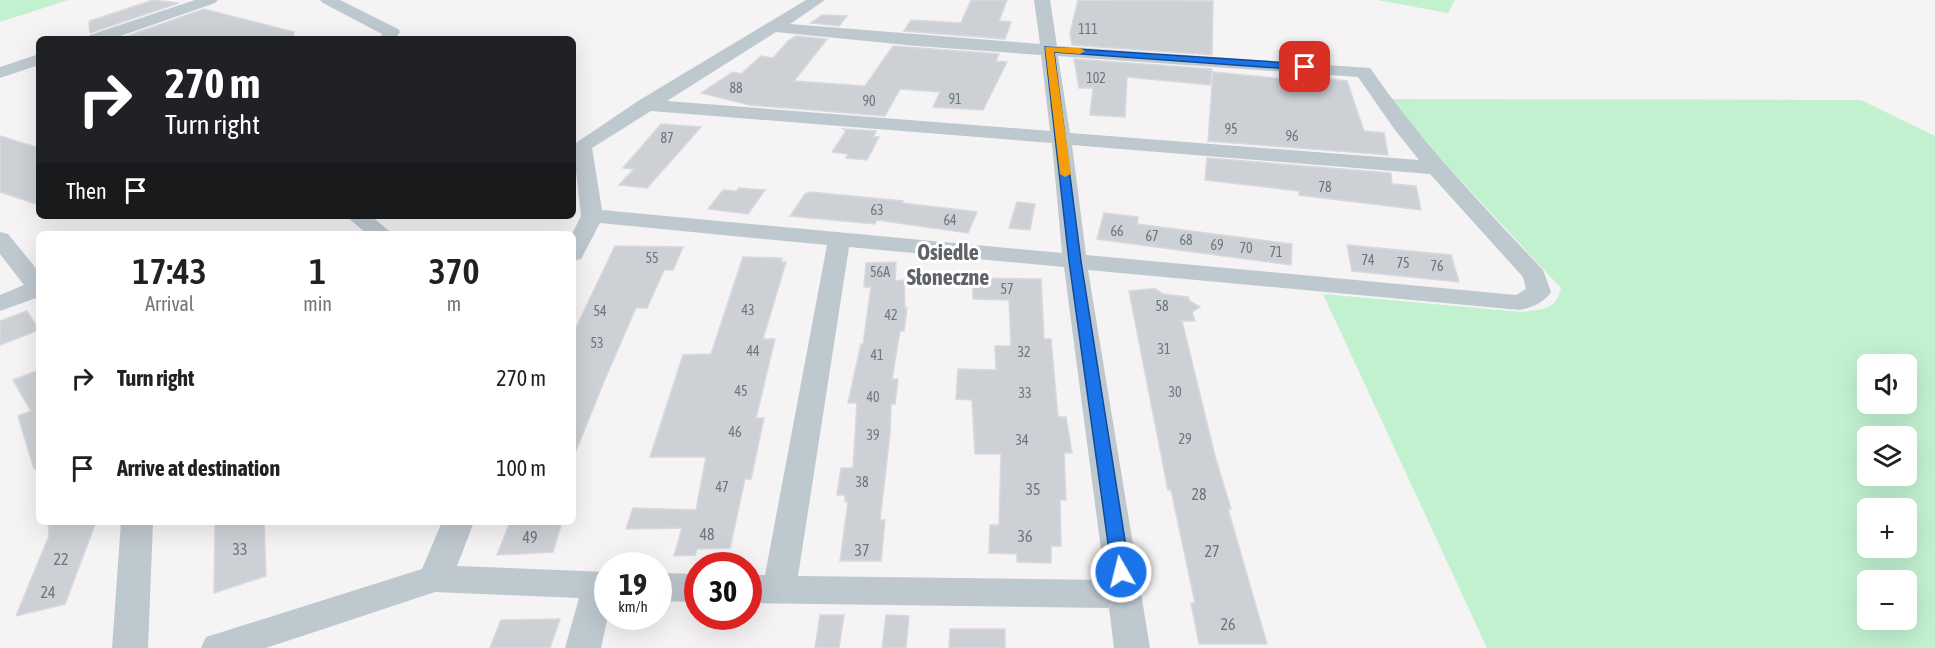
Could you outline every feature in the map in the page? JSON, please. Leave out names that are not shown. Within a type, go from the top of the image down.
[{"type":"street","points":[[108,36],[210,0]]},
{"type":"street","points":[[328,0],[392,32],[389,36]]},
{"type":"street","points":[[576,248],[592,216],[577,143],[645,105],[817,0]]},
{"type":"street","points":[[1042,0],[1075,261],[1132,648]]},
{"type":"street","points":[[592,216],[1520,303],[1539,292],[1535,275],[1437,168],[1378,96],[1364,72],[772,27]]},
{"type":"street","points":[[0,73],[36,60]]},
{"type":"street","points":[[645,105],[1437,168]]},
{"type":"street","points":[[361,219],[378,231]]},
{"type":"street","points":[[0,239],[36,284]]},
{"type":"street","points":[[839,240],[764,590],[1124,594]]},
{"type":"street","points":[[0,304],[36,289]]},
{"type":"street","points":[[130,648],[137,525]]},
{"type":"street","points":[[435,579],[457,525]]},
{"type":"street","points":[[219,648],[435,579],[594,586]]},
{"type":"street","points":[[583,648],[594,614]]},
{"type":"green space","points":[[0,0],[68,0],[0,22]]},
{"type":"green space","points":[[1377,0],[1455,0],[1448,13]]},
{"type":"green space","points":[[1390,99],[1861,100],[1935,136],[1935,648],[1487,648],[1323,294],[1522,312],[1552,305],[1559,296],[1561,288],[1452,171]]},
{"type":"building","points":[[153,0],[179,3],[90,33],[89,23],[92,22],[90,21]]},
{"type":"building","points":[[971,0],[1007,0],[999,21],[1011,22],[1005,39],[904,31],[911,20],[961,23]]},
{"type":"building","points":[[1078,0],[1213,1],[1212,55],[1072,45],[1070,33]]},
{"type":"building","points":[[204,9],[294,32],[293,36],[128,36]]},
{"type":"building","points":[[822,15],[847,16],[839,26],[811,23]]},
{"type":"building","points":[[796,36],[827,39],[794,81],[865,86],[893,46],[999,54],[996,61],[1007,62],[983,110],[933,107],[940,92],[900,89],[885,116],[750,105],[701,93],[733,72],[741,74],[761,56],[773,58],[788,41]]},
{"type":"building","points":[[1288,43],[1327,46],[1330,63],[1291,60]]},
{"type":"building","points":[[1074,59],[1212,69],[1211,85],[1127,77],[1125,117],[1090,115],[1093,88],[1079,88]]},
{"type":"building","points":[[1213,72],[1294,80],[1293,75],[1347,81],[1364,131],[1384,133],[1388,155],[1208,141]]},
{"type":"building","points":[[661,124],[701,127],[647,188],[619,185],[634,169],[623,168]]},
{"type":"building","points":[[843,129],[876,131],[873,137],[879,137],[867,160],[846,158],[848,154],[832,152],[846,131]]},
{"type":"building","points":[[0,136],[36,147],[36,204],[0,192]]},
{"type":"building","points":[[1207,158],[1391,173],[1392,184],[1416,186],[1421,210],[1299,195],[1299,191],[1205,180]]},
{"type":"building","points":[[739,188],[765,190],[748,214],[708,209],[723,190],[736,191]]},
{"type":"building","points":[[810,192],[903,201],[902,203],[977,212],[968,233],[877,220],[875,224],[790,216],[805,194]]},
{"type":"building","points":[[1017,202],[1035,204],[1030,230],[1009,228]]},
{"type":"building","points":[[1104,213],[1138,217],[1137,224],[1292,244],[1291,265],[1097,239]]},
{"type":"building","points":[[1347,245],[1451,255],[1459,282],[1352,271]]},
{"type":"building","points":[[615,246],[683,247],[673,270],[664,270],[647,308],[636,308],[576,451],[576,328]]},
{"type":"building","points":[[743,257],[782,258],[781,262],[786,262],[763,339],[775,339],[756,418],[764,418],[751,479],[745,479],[730,548],[697,549],[696,552],[684,552],[684,556],[674,556],[682,528],[626,529],[633,508],[696,510],[706,457],[650,457],[683,355],[711,354]]},
{"type":"building","points":[[896,262],[895,281],[904,280],[905,308],[907,308],[904,331],[900,331],[892,379],[898,379],[895,404],[891,404],[890,434],[880,520],[885,520],[881,561],[840,561],[848,502],[845,502],[845,495],[837,495],[841,468],[853,468],[857,403],[848,403],[861,344],[863,344],[871,287],[864,287],[866,263]]},
{"type":"building","points":[[973,278],[1041,279],[1044,339],[1051,339],[1058,417],[1066,417],[1072,453],[1064,453],[1066,500],[1060,500],[1061,546],[1051,546],[1051,563],[1017,562],[1017,554],[989,553],[990,525],[999,525],[1001,454],[975,454],[972,400],[956,399],[958,369],[996,370],[995,346],[1011,346],[1009,300],[973,299]]},
{"type":"building","points":[[1155,289],[1163,294],[1188,297],[1200,307],[1192,312],[1195,321],[1182,321],[1215,456],[1231,509],[1228,509],[1267,644],[1199,644],[1191,603],[1195,603],[1171,490],[1168,490],[1129,291]]},
{"type":"building","points":[[27,311],[36,325],[36,331],[0,345],[0,321]]},
{"type":"building","points":[[36,371],[36,469],[34,469],[18,416],[31,411],[13,380]]},
{"type":"building","points":[[48,525],[95,525],[65,604],[16,616],[49,536]]},
{"type":"building","points":[[215,525],[264,525],[266,576],[214,593]]},
{"type":"building","points":[[509,525],[561,525],[553,552],[497,555]]},
{"type":"building","points":[[820,615],[844,615],[839,648],[815,648]]},
{"type":"building","points":[[886,615],[909,616],[906,648],[882,648]]},
{"type":"building","points":[[560,619],[550,648],[490,648],[501,620]]},
{"type":"building","points":[[950,629],[1005,629],[1005,648],[949,648]]},
{"type":"slow traffic","points":[[1065,174],[1049,49],[1080,51]]},
{"type":"district","name":"Osiedle Słoneczne","points":[[948,264]]},
{"type":"route","points":[[1121,572],[1075,261],[1049,49],[1305,67]]}]
